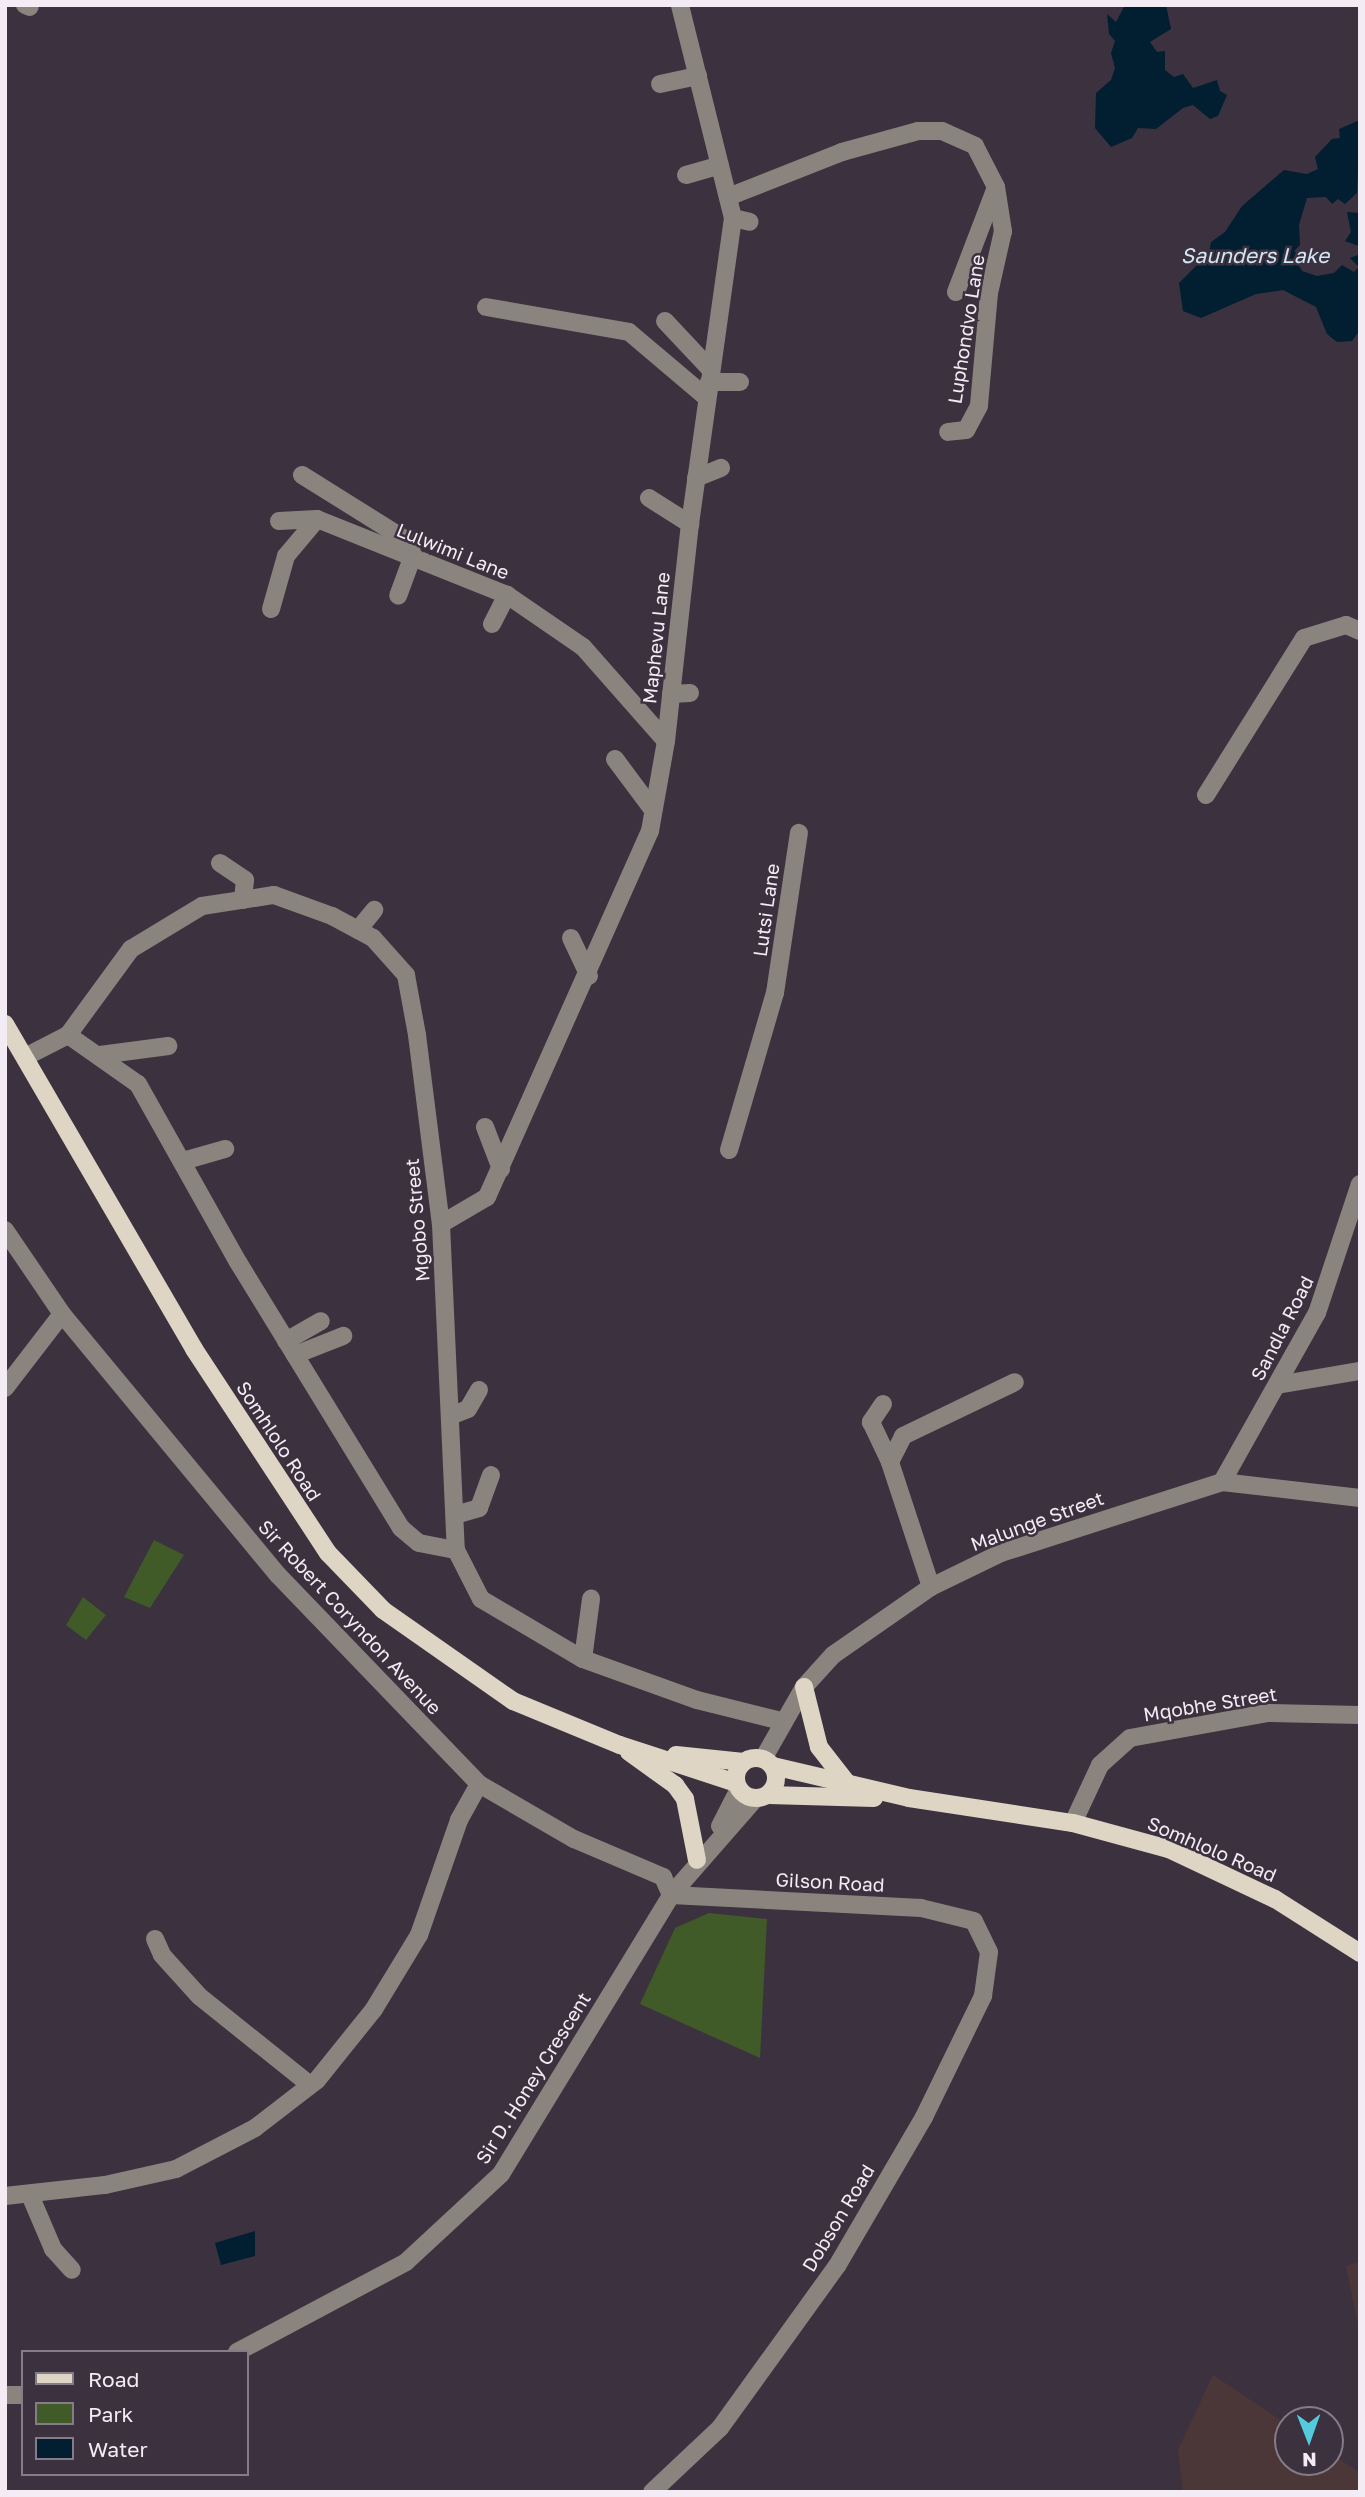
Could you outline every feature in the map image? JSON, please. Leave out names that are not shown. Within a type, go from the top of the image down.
[{"type":"main road","name":"Somhlolo Road","points":[[5,1024],[194,1349],[328,1553],[383,1610],[461,1669],[513,1701],[620,1745],[762,1797],[909,1798]]},
{"type":"main road","points":[[804,1687],[819,1748],[847,1783]]},
{"type":"main road","points":[[620,1745],[675,1785],[685,1799],[697,1860]]},
{"type":"main road","name":"Somhlolo Road","points":[[645,1752],[768,1762],[909,1798],[1073,1823],[1169,1849],[1275,1899],[1360,1953]]},
{"type":"main road","points":[[738,1786],[744,1762]]},
{"type":"main road","points":[[762,1797],[777,1781],[768,1762]]},
{"type":"street","name":"Maphevu Lane","points":[[441,1224],[486,1197],[501,1169],[589,976],[650,831],[666,741],[671,694],[683,661],[690,524],[709,383],[742,220],[728,197],[680,5]]},
{"type":"street","points":[[660,84],[698,76]]},
{"type":"street","name":"Luphondvo Lane","points":[[728,197],[842,152],[918,131],[942,131],[975,146],[996,187],[1003,231],[989,293],[979,406],[965,430],[948,432]]},
{"type":"street","points":[[686,175],[720,165]]},
{"type":"street","points":[[956,292],[996,187]]},
{"type":"street","points":[[486,307],[629,332],[709,383],[740,382]]},
{"type":"street","points":[[665,321],[709,383]]},
{"type":"street","points":[[696,478],[721,468]]},
{"type":"street","points":[[302,475],[411,542],[412,558],[398,596]]},
{"type":"street","points":[[649,498],[690,524]]},
{"type":"street","points":[[279,521],[317,519]]},
{"type":"street","points":[[271,609],[286,556],[317,519]]},
{"type":"street","name":"Lulwimi Lane","points":[[317,519],[507,595],[583,648],[666,741]]},
{"type":"street","points":[[492,624],[507,595]]},
{"type":"street","points":[[1206,795],[1304,638],[1346,625],[1360,631]]},
{"type":"street","points":[[671,694],[690,693]]},
{"type":"street","points":[[615,759],[653,810]]},
{"type":"street","name":"Lutsi Lane","points":[[729,1150],[775,993],[799,833]]},
{"type":"street","points":[[220,863],[244,880],[243,900]]},
{"type":"street","name":"Mgobo Street","points":[[24,1057],[68,1035],[131,949],[202,906],[274,895],[373,938],[406,975],[441,1224],[456,1550],[481,1599],[583,1659],[697,1700],[781,1721]]},
{"type":"street","points":[[358,930],[374,910]]},
{"type":"street","points":[[571,938],[589,976]]},
{"type":"street","points":[[68,1035],[138,1084],[290,1348],[401,1528],[419,1542],[456,1550]]},
{"type":"street","points":[[100,1055],[168,1046]]},
{"type":"street","points":[[485,1127],[501,1169]]},
{"type":"street","points":[[183,1161],[225,1149]]},
{"type":"street","name":"Sandla Road","points":[[1222,1482],[1317,1313],[1360,1184]]},
{"type":"street","name":"Sir Robert Coryndon Avenue","points":[[5,1230],[62,1314],[278,1575],[479,1784],[574,1839],[663,1877],[671,1895]]},
{"type":"street","points":[[5,1388],[62,1314]]},
{"type":"street","points":[[290,1348],[321,1321]]},
{"type":"street","points":[[290,1348],[342,1336]]},
{"type":"street","points":[[1277,1385],[1360,1371]]},
{"type":"street","points":[[890,1462],[903,1436],[1015,1382]]},
{"type":"street","points":[[450,1416],[468,1409],[479,1390]]},
{"type":"street","points":[[883,1404],[871,1422],[890,1462],[931,1587]]},
{"type":"street","points":[[454,1515],[479,1508],[491,1475]]},
{"type":"street","name":"Malunge Street","points":[[768,1762],[781,1721],[804,1687],[833,1656],[931,1587],[1001,1553],[1222,1482],[1360,1497]]},
{"type":"street","points":[[583,1659],[591,1599]]},
{"type":"street","name":"Mqobhe Street","points":[[1073,1823],[1100,1765],[1130,1738],[1267,1713],[1360,1715]]},
{"type":"street","points":[[5,2196],[30,2195],[176,2169],[254,2128],[310,2085],[374,2009],[419,1936],[459,1820],[479,1784]]},
{"type":"street","name":"Sir D. Honey Crescent","points":[[710,1845],[738,1786]]},
{"type":"street","name":"Sir D. Honey Crescent","points":[[241,2350],[406,2262],[501,2174],[671,1895],[710,1845],[762,1797]]},
{"type":"street","name":"Gilson Road","points":[[671,1895],[921,1908],[960,1916],[981,1929]]},
{"type":"street","name":"Dobson Road","points":[[652,2492],[720,2428],[804,2314],[924,2117],[983,1996],[989,1952],[981,1929]]},
{"type":"street","points":[[155,1939],[162,1955],[199,1996],[310,2085]]},
{"type":"street","points":[[30,2195],[52,2249],[72,2270]]},
{"type":"shaded area","points":[[1360,2262],[1360,2335],[1346,2266]]},
{"type":"shaded area","points":[[1213,2375],[1274,2416],[1274,2476],[1344,2476],[1344,2462],[1360,2473],[1360,2492],[1183,2492],[1178,2450]]},
{"type":"green space","points":[[154,1540],[184,1555],[150,1608],[124,1597]]},
{"type":"green space","points":[[83,1597],[106,1615],[86,1640],[66,1625]]},
{"type":"green space","points":[[709,1913],[767,1919],[760,2058],[640,2004],[675,1928]]},
{"type":"water","points":[[1166,5],[1171,29],[1150,42],[1157,52],[1165,51],[1165,70],[1174,77],[1183,74],[1193,88],[1217,80],[1220,91],[1227,95],[1218,116],[1210,119],[1193,105],[1183,108],[1156,129],[1138,128],[1132,138],[1111,147],[1095,128],[1096,93],[1111,80],[1115,68],[1111,53],[1115,41],[1109,34],[1107,14],[1116,22],[1124,7]]},
{"type":"water","name":"Saunders Lake","points":[[1360,120],[1357,193],[1345,204],[1338,199],[1332,204],[1326,197],[1307,198],[1299,225],[1300,245],[1294,251],[1300,255],[1296,260],[1302,271],[1317,276],[1334,273],[1342,265],[1354,272],[1359,267],[1350,258],[1358,255],[1359,246],[1345,241],[1351,232],[1347,212],[1360,213],[1360,330],[1352,341],[1337,342],[1327,334],[1316,307],[1283,290],[1256,294],[1201,318],[1183,311],[1179,283],[1209,253],[1211,242],[1225,232],[1242,206],[1284,170],[1307,174],[1318,169],[1315,157],[1332,139],[1340,138],[1339,129]]},
{"type":"water","points":[[255,2231],[255,2256],[221,2265],[215,2243]]}]
